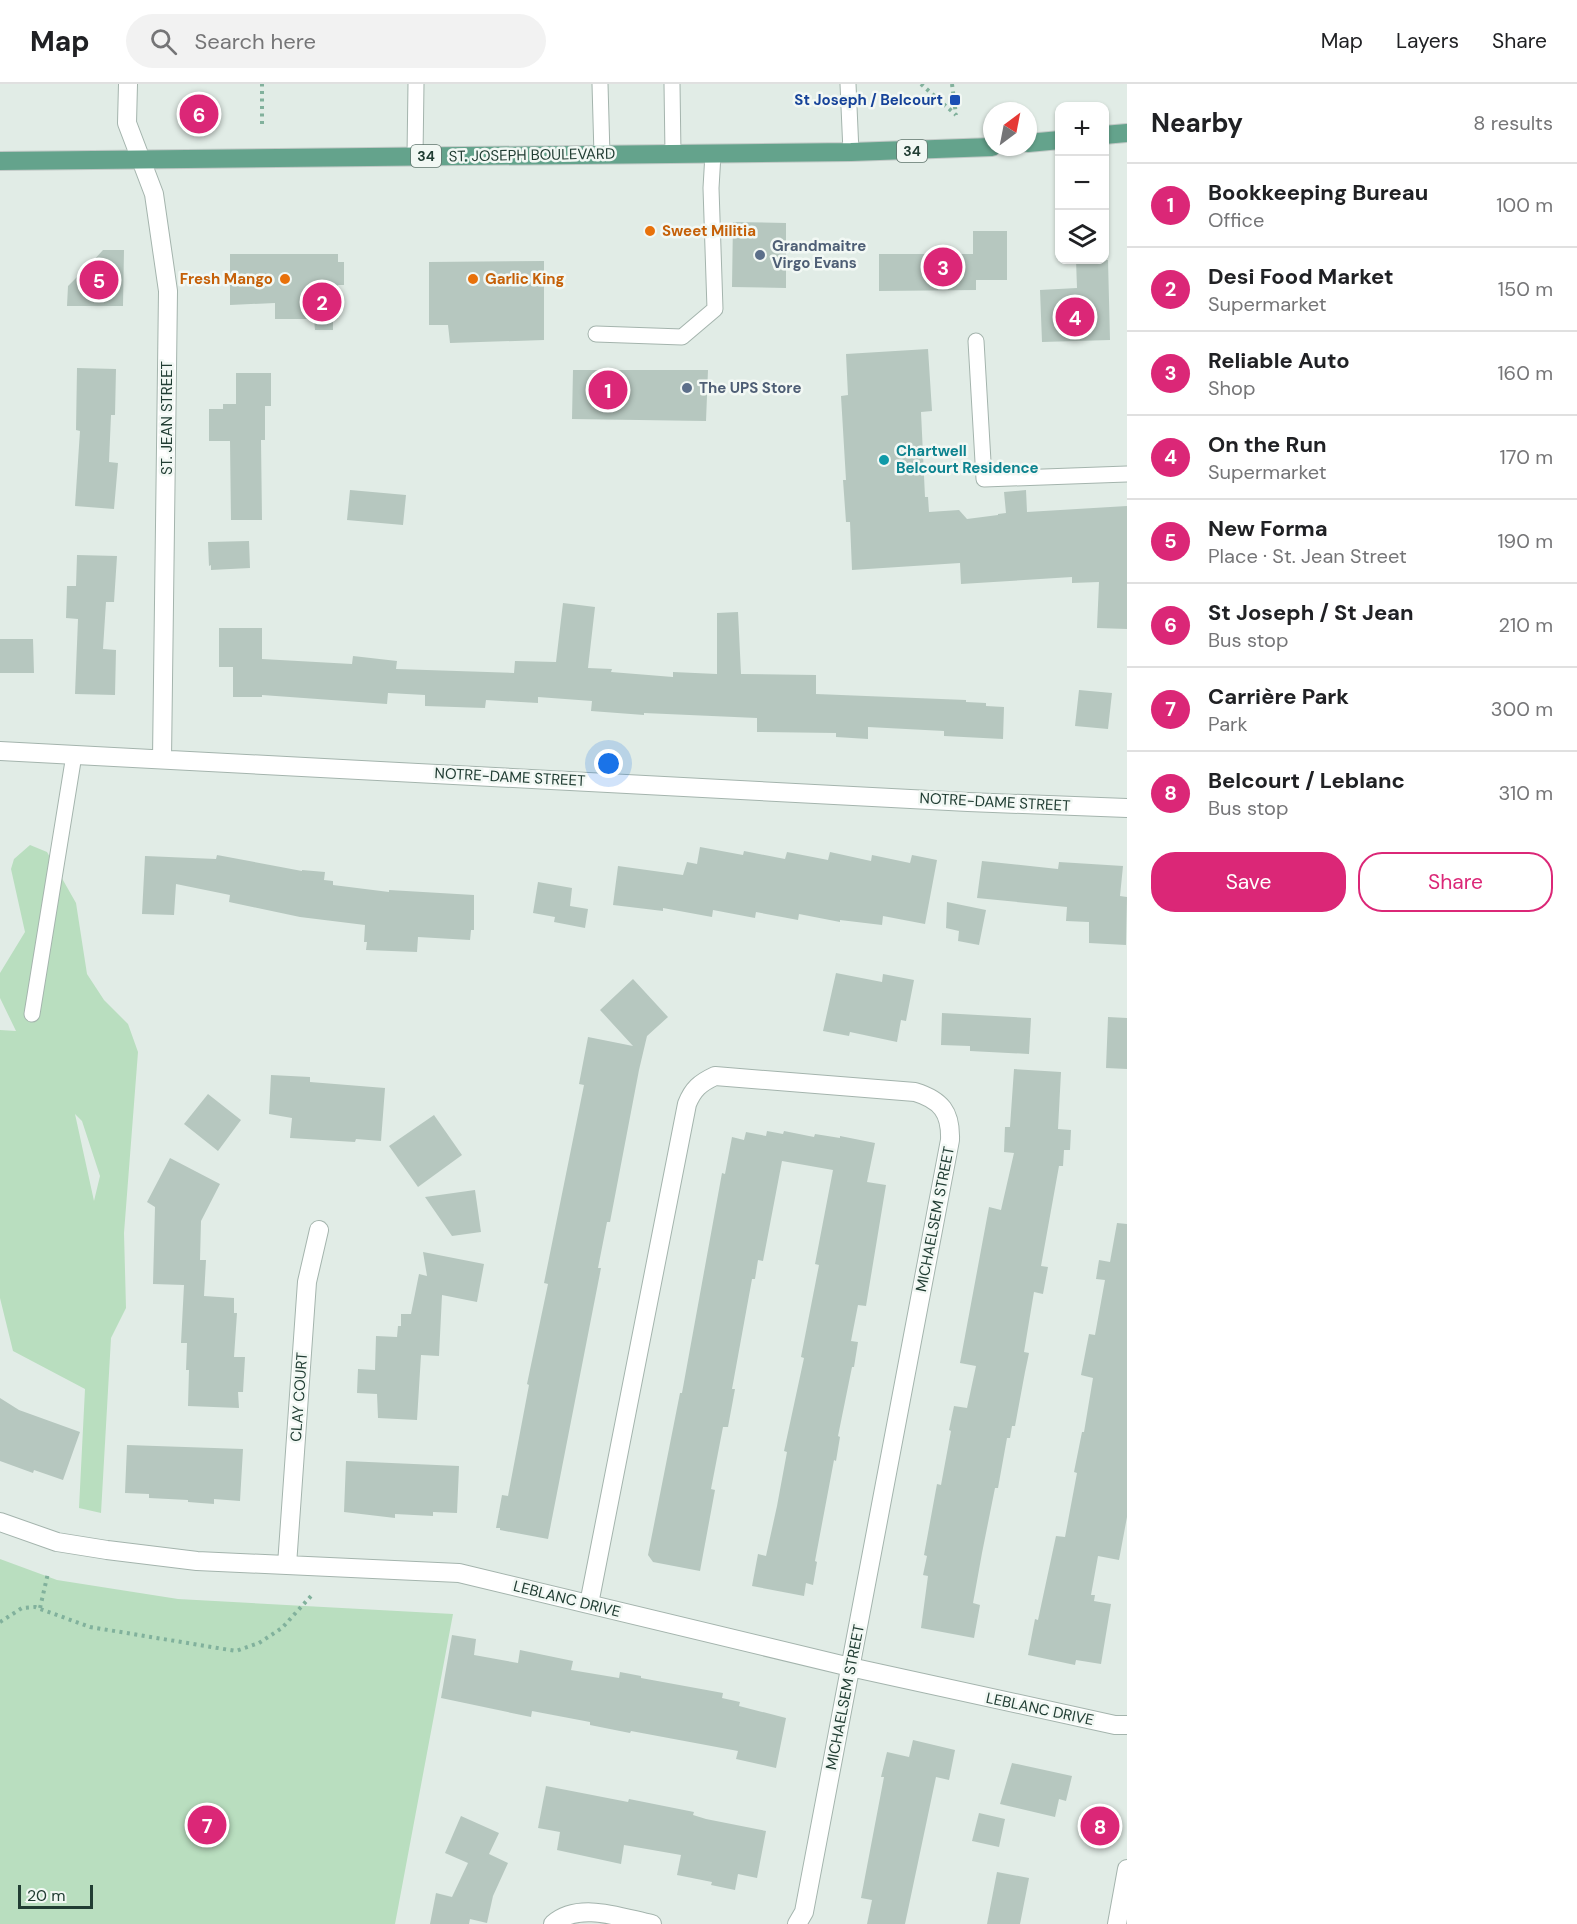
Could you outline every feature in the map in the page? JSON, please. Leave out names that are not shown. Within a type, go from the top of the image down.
[{"type":"main road","points":[[1109,135],[1127,133]]},
{"type":"main road","points":[[1037,142],[1055,140]]},
{"type":"main road","name":"ST. JOSEPH BOULEVARD","points":[[0,161],[713,154],[983,147]]},
{"type":"street","name":"ST. JEAN STREET","points":[[128,84],[127,123],[154,194],[168,291],[162,759]]},
{"type":"street","name":"NOTRE-DAME STREET","points":[[0,751],[968,802],[1127,808]]},
{"type":"street","name":"MICHAELSEM STREET","points":[[589,1604],[685,1112],[693,1090],[716,1076],[915,1092],[930,1096],[943,1107],[951,1124],[950,1140],[804,1912],[797,1924]]},
{"type":"street","name":"CLAY COURT","points":[[287,1564],[307,1282],[319,1230]]},
{"type":"street","name":"LEBLANC DRIVE","points":[[0,1522],[57,1542],[197,1561],[459,1573],[850,1667],[1104,1723],[1127,1725]]},
{"type":"street","points":[[1117,1924],[1127,1869]]},
{"type":"street","points":[[553,1924],[569,1914],[586,1911],[652,1924]]},
{"type":"lane","points":[[416,84],[416,156]]},
{"type":"lane","points":[[600,84],[602,155]]},
{"type":"lane","points":[[672,84],[673,154]]},
{"type":"lane","points":[[848,84],[851,152]]},
{"type":"lane","points":[[596,334],[682,337],[715,309],[711,188],[713,154]]},
{"type":"lane","points":[[976,341],[984,479],[1127,474]]},
{"type":"lane","points":[[32,1014],[74,755]]},
{"type":"path","points":[[262,84],[262,124]]},
{"type":"path","points":[[921,84],[956,116],[952,84]]},
{"type":"path","points":[[40,1608],[48,1574]]},
{"type":"path","points":[[0,1622],[22,1608],[40,1608],[90,1627],[236,1651],[259,1643],[282,1628],[311,1596]]},
{"type":"green space","points":[[30,845],[47,852],[76,903],[87,974],[104,1000],[128,1024],[138,1052],[124,1233],[126,1308],[111,1338],[101,1513],[79,1508],[85,1389],[13,1351],[0,1298],[0,1030],[16,1031],[0,998],[0,973],[25,932],[11,869],[14,859]],"holes":[[[75,1114],[82,1121],[100,1176],[94,1201]]]},
{"type":"green space","points":[[0,1559],[57,1580],[178,1599],[453,1614],[395,1924],[0,1924]]},
{"type":"building","points":[[733,222],[786,223],[786,288],[732,287]]},
{"type":"building","points":[[973,231],[1007,231],[1007,280],[976,280],[976,290],[879,291],[879,254],[973,254]]},
{"type":"building","points":[[103,250],[124,250],[123,306],[67,306],[68,286],[79,275],[79,270],[87,262],[92,262]]},
{"type":"building","points":[[230,254],[338,254],[338,262],[344,262],[344,285],[338,285],[338,319],[333,319],[333,330],[315,330],[314,319],[275,319],[275,303],[230,305]]},
{"type":"building","points":[[544,261],[544,340],[450,343],[448,325],[429,325],[429,262]]},
{"type":"building","points":[[1076,264],[1108,264],[1110,340],[1042,342],[1040,290],[1077,288]]},
{"type":"building","name":"Chartwell Belcourt Residence","points":[[928,349],[932,411],[921,412],[925,497],[928,497],[929,512],[959,510],[967,519],[998,515],[1006,513],[1004,492],[1026,490],[1027,512],[1127,506],[1127,629],[1097,628],[1099,582],[1072,583],[1072,577],[961,584],[960,563],[852,570],[850,522],[846,522],[843,480],[846,480],[841,396],[848,395],[846,354]]},
{"type":"building","points":[[77,368],[116,369],[115,415],[111,415],[109,462],[118,463],[114,509],[75,506],[80,431],[76,430]]},
{"type":"building","points":[[573,370],[708,370],[706,421],[572,419]]},
{"type":"building","points":[[236,373],[271,373],[271,406],[265,406],[265,440],[261,440],[262,520],[231,520],[230,441],[209,441],[209,409],[223,409],[223,404],[236,404]]},
{"type":"building","points":[[350,490],[406,495],[403,525],[347,520]]},
{"type":"building","points":[[249,541],[250,568],[211,570],[208,542]]},
{"type":"building","points":[[77,555],[117,556],[114,602],[106,602],[103,649],[116,650],[115,695],[75,694],[78,619],[66,618],[67,586],[76,586]]},
{"type":"building","points":[[563,603],[595,607],[588,668],[673,677],[673,672],[717,674],[717,613],[738,612],[741,674],[816,675],[816,694],[966,700],[966,702],[986,703],[986,706],[1004,707],[1003,739],[944,736],[944,731],[868,727],[868,739],[836,737],[836,733],[757,732],[757,718],[591,711],[592,701],[538,697],[538,703],[486,700],[485,708],[425,706],[425,695],[388,693],[387,704],[262,695],[262,697],[233,697],[233,667],[219,667],[219,628],[262,628],[262,659],[352,664],[353,656],[397,661],[396,669],[514,673],[515,661],[556,662]]},
{"type":"building","points":[[0,639],[33,639],[34,673],[0,673]]},
{"type":"building","points":[[1079,690],[1112,693],[1108,729],[1075,726]]},
{"type":"building","points":[[700,847],[743,855],[744,851],[785,859],[787,852],[828,860],[830,852],[871,861],[872,855],[910,863],[912,855],[937,860],[925,924],[883,916],[882,925],[840,920],[840,922],[799,914],[798,920],[756,912],[755,918],[713,910],[712,917],[663,908],[663,911],[613,905],[618,866],[683,875],[687,862],[697,864]]},
{"type":"building","points":[[217,855],[302,871],[325,872],[324,880],[333,881],[333,885],[389,892],[389,890],[474,895],[474,930],[471,930],[470,940],[418,937],[417,952],[366,950],[365,925],[300,917],[229,902],[230,895],[176,884],[174,915],[142,914],[145,856],[216,859]]},
{"type":"building","points":[[982,861],[1058,869],[1059,862],[1123,866],[1120,896],[1127,897],[1126,945],[1089,943],[1089,922],[1066,921],[1067,907],[977,898]]},
{"type":"building","points":[[538,882],[572,888],[570,906],[588,909],[585,928],[554,922],[555,917],[533,913]]},
{"type":"building","points":[[947,902],[986,910],[979,945],[958,941],[959,931],[946,928]]},
{"type":"building","points":[[836,973],[882,982],[883,974],[914,980],[906,1021],[901,1020],[897,1042],[850,1032],[849,1036],[823,1031]]},
{"type":"building","points":[[633,979],[668,1017],[647,1036],[639,1070],[610,1222],[607,1222],[598,1268],[601,1268],[548,1539],[500,1530],[496,1528],[502,1495],[508,1496],[529,1385],[527,1384],[548,1284],[544,1283],[584,1085],[579,1084],[588,1037],[633,1046],[600,1010]]},
{"type":"building","points":[[942,1013],[1031,1018],[1029,1054],[970,1051],[970,1046],[941,1045]]},
{"type":"building","points":[[1108,1017],[1127,1018],[1127,1069],[1106,1068]]},
{"type":"building","points":[[1014,1069],[1061,1072],[1058,1129],[1071,1130],[1070,1150],[1064,1150],[1063,1166],[1059,1166],[1041,1266],[1048,1267],[1043,1294],[1034,1292],[1024,1352],[1029,1353],[1015,1426],[1012,1426],[1010,1438],[1007,1438],[998,1488],[995,1488],[982,1553],[973,1603],[980,1605],[974,1638],[921,1628],[928,1576],[923,1575],[927,1556],[924,1555],[937,1484],[941,1485],[954,1406],[967,1408],[976,1366],[960,1363],[989,1207],[1001,1210],[1014,1153],[1004,1152],[1005,1127],[1010,1127]]},
{"type":"building","points":[[271,1075],[310,1077],[310,1082],[385,1088],[381,1141],[356,1139],[355,1142],[290,1138],[292,1118],[269,1114]]},
{"type":"building","points":[[208,1094],[241,1120],[218,1151],[184,1124]]},
{"type":"building","points":[[434,1115],[462,1155],[418,1187],[389,1146]]},
{"type":"building","points":[[767,1131],[783,1134],[784,1131],[814,1137],[815,1134],[840,1138],[840,1136],[875,1143],[867,1182],[886,1185],[866,1306],[858,1305],[851,1341],[858,1342],[838,1436],[840,1437],[836,1461],[834,1460],[815,1561],[817,1562],[813,1585],[806,1583],[804,1596],[752,1586],[758,1554],[766,1556],[777,1506],[787,1452],[784,1451],[804,1358],[801,1357],[819,1265],[815,1264],[833,1170],[782,1161],[763,1261],[758,1260],[755,1279],[752,1279],[732,1389],[735,1389],[728,1427],[723,1427],[711,1489],[715,1490],[700,1571],[653,1562],[648,1555],[680,1393],[682,1393],[722,1173],[725,1174],[732,1137],[744,1140],[746,1132],[766,1136]]},
{"type":"building","points":[[170,1158],[220,1184],[201,1221],[200,1260],[206,1260],[204,1296],[234,1298],[234,1313],[237,1313],[234,1357],[245,1357],[243,1392],[238,1392],[239,1408],[188,1406],[187,1343],[181,1343],[184,1285],[153,1284],[155,1207],[147,1202]]},
{"type":"building","points":[[475,1190],[481,1232],[452,1236],[425,1197]]},
{"type":"building","points":[[1117,1223],[1127,1224],[1127,1517],[1119,1560],[1098,1556],[1091,1595],[1095,1595],[1094,1601],[1111,1604],[1101,1664],[1076,1660],[1075,1665],[1028,1655],[1056,1536],[1065,1537],[1077,1473],[1074,1472],[1082,1432],[1084,1432],[1093,1378],[1081,1375],[1089,1334],[1095,1335],[1105,1280],[1096,1279],[1099,1260],[1110,1262]]},
{"type":"building","points":[[423,1252],[484,1264],[477,1302],[442,1295],[439,1356],[421,1355],[417,1420],[378,1418],[377,1394],[357,1393],[358,1369],[375,1370],[376,1336],[397,1337],[398,1326],[401,1326],[401,1314],[411,1314],[419,1274],[427,1276]]},
{"type":"building","points":[[0,1398],[19,1410],[80,1432],[63,1480],[34,1470],[33,1473],[0,1461]]},
{"type":"building","points":[[127,1445],[243,1449],[240,1501],[214,1499],[214,1504],[149,1498],[149,1494],[125,1493]]},
{"type":"building","points":[[346,1461],[459,1466],[457,1513],[433,1512],[433,1516],[395,1514],[395,1518],[344,1512]]},
{"type":"building","points":[[452,1635],[476,1639],[474,1655],[518,1663],[520,1650],[573,1661],[571,1670],[619,1678],[620,1672],[723,1693],[722,1698],[740,1702],[739,1706],[786,1718],[776,1768],[736,1759],[738,1751],[631,1731],[630,1733],[590,1725],[590,1722],[532,1711],[531,1717],[441,1698]]},
{"type":"building","points":[[913,1740],[955,1750],[949,1780],[936,1777],[905,1924],[867,1924],[872,1900],[861,1898],[887,1752],[909,1757]]},
{"type":"building","points":[[1012,1763],[1072,1776],[1066,1801],[1059,1799],[1055,1817],[1000,1804]]},
{"type":"building","points":[[546,1786],[694,1812],[693,1815],[706,1819],[766,1831],[757,1878],[738,1874],[735,1890],[711,1885],[712,1882],[677,1875],[681,1855],[624,1845],[621,1864],[557,1850],[560,1832],[538,1828]]},
{"type":"building","points":[[979,1813],[1005,1819],[999,1847],[972,1841]]},
{"type":"building","points":[[461,1816],[499,1833],[489,1854],[508,1863],[493,1896],[487,1923],[470,1919],[469,1924],[430,1924],[436,1893],[452,1897],[468,1863],[445,1853]]},
{"type":"building","points":[[997,1872],[1029,1878],[1020,1924],[987,1924]]},
{"type":"place","name":"St Joseph / Belcourt","points":[[955,100]]},
{"type":"place","name":"St Joseph / St Jean","points":[[199,114]]},
{"type":"place","name":"Sweet Militia","points":[[650,231]]},
{"type":"place","name":"Grandmaitre Virgo Evans","points":[[760,255]]},
{"type":"place","name":"Reliable Auto","points":[[943,267]]},
{"type":"place","name":"Fresh Mango","points":[[285,279]]},
{"type":"place","name":"Garlic King","points":[[473,279]]},
{"type":"place","name":"New Forma","points":[[99,280]]},
{"type":"place","name":"Desi Food Market","points":[[322,302]]},
{"type":"place","name":"On the Run","points":[[1075,317]]},
{"type":"place","name":"The UPS Store","points":[[687,388]]},
{"type":"place","name":"Bookkeeping Bureau","points":[[608,390]]},
{"type":"place","name":"Chartwell Belcourt Residence","points":[[884,460]]},
{"type":"place","name":"Carrière Park","points":[[207,1825]]},
{"type":"place","name":"Belcourt / Leblanc","points":[[1100,1826]]}]
